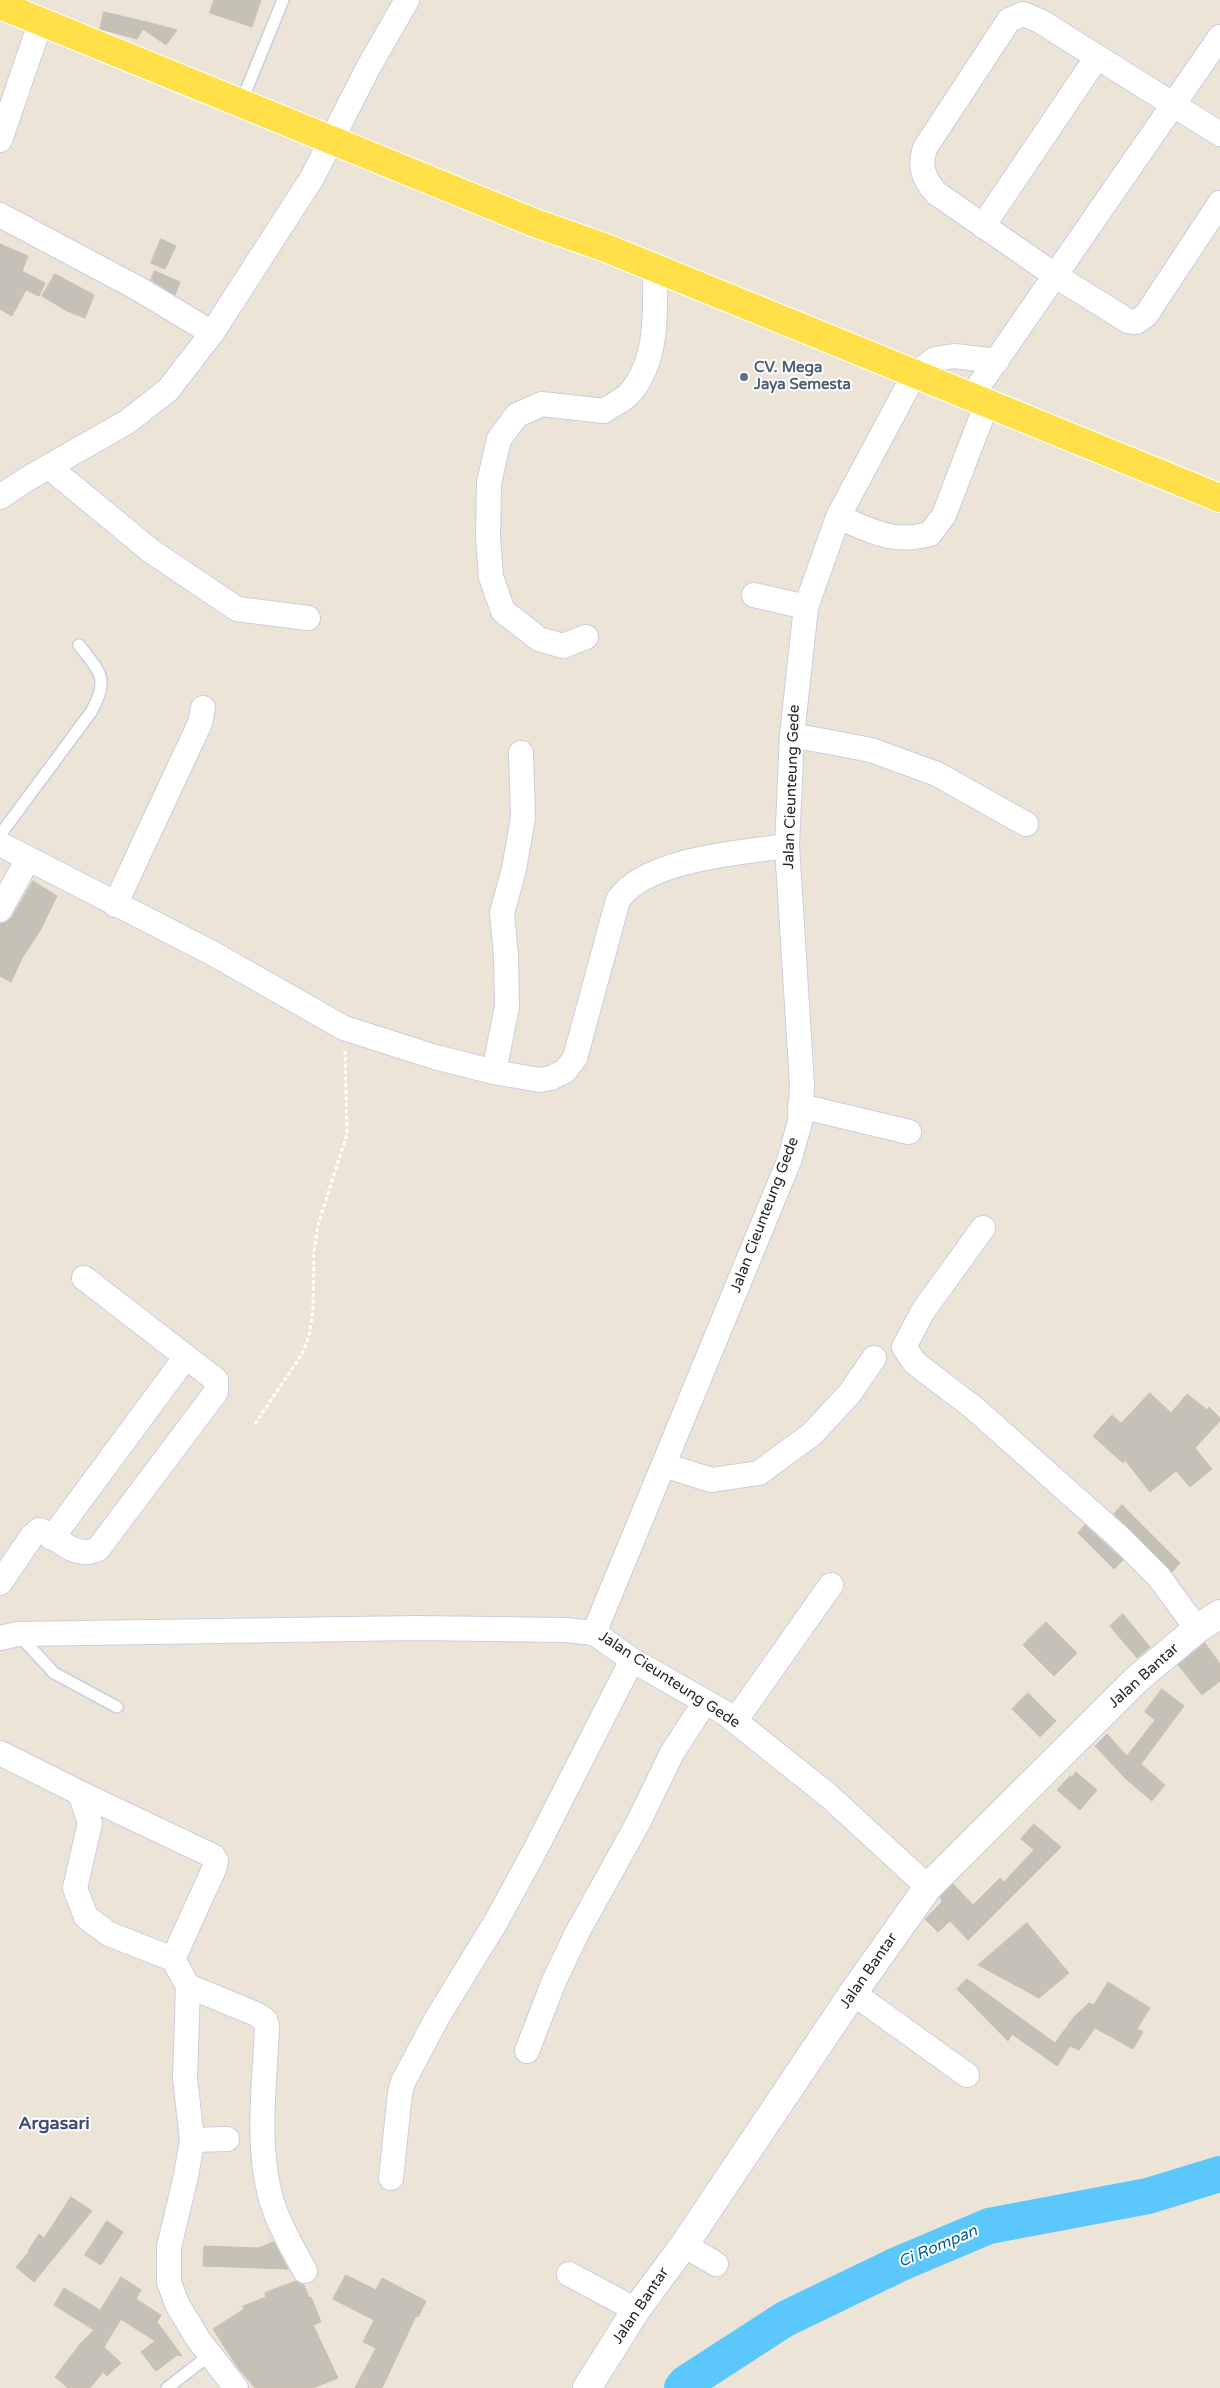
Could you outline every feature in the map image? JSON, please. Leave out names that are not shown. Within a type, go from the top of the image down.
[{"type":"main road","points":[[0,5],[332,141],[570,236],[606,248],[1220,498]]},
{"type":"street","points":[[0,497],[127,422],[168,390],[212,333],[307,186],[332,141],[368,68],[408,0]]},
{"type":"street","points":[[1220,134],[1031,16],[1023,14],[1009,20],[925,148],[921,158],[922,172],[928,184],[936,192],[1118,317],[1136,322],[1146,315],[1220,203]]},
{"type":"street","points":[[0,140],[41,21]]},
{"type":"street","points":[[838,517],[903,540],[930,534],[944,516],[979,400],[997,362],[1220,38]]},
{"type":"street","points":[[983,226],[1097,57]]},
{"type":"street","points":[[0,215],[139,289],[212,333]]},
{"type":"street","points":[[586,637],[563,646],[538,639],[503,611],[491,577],[488,537],[488,484],[499,439],[517,415],[542,404],[604,411],[630,394],[646,366],[655,331],[655,269]]},
{"type":"street","points":[[914,375],[934,359],[954,356],[997,362]]},
{"type":"street","name":"Jalan Cieunteung Gede","points":[[914,375],[838,517],[806,607],[792,734],[787,846],[802,1085],[800,1122],[788,1161],[594,1633],[632,1660],[735,1721],[829,1796],[928,1887]]},
{"type":"street","points":[[49,467],[151,551],[237,609],[308,618]]},
{"type":"street","points":[[754,595],[806,607]]},
{"type":"street","points":[[115,905],[200,723],[204,708]]},
{"type":"street","points":[[792,734],[871,750],[937,774],[1026,824]]},
{"type":"street","points":[[494,1072],[507,1006],[506,957],[502,913],[523,818],[521,752]]},
{"type":"street","points":[[0,844],[115,905],[212,953],[344,1028],[435,1057],[494,1072],[538,1080],[551,1078],[564,1072],[575,1058],[618,900],[625,890],[639,881],[679,864],[704,857],[787,846]]},
{"type":"street","points":[[0,910],[28,859]]},
{"type":"street","points":[[800,1106],[909,1132]]},
{"type":"street","points":[[983,1228],[923,1311],[904,1347],[908,1355],[915,1363],[974,1408],[1119,1537],[1159,1577],[1198,1629]]},
{"type":"street","points":[[0,1582],[35,1532],[42,1531],[80,1552],[89,1553],[98,1549],[215,1396],[216,1380],[185,1358],[84,1278]]},
{"type":"street","points":[[52,1538],[185,1358]]},
{"type":"street","points":[[664,1464],[711,1480],[760,1473],[812,1434],[850,1393],[874,1358]]},
{"type":"street","points":[[735,1721],[831,1585]]},
{"type":"street","name":"Jalan Bantar","points":[[587,2388],[636,2310],[684,2245],[853,1994],[928,1887],[1137,1679],[1198,1629],[1220,1614]]},
{"type":"street","points":[[9,1636],[417,1628],[565,1630],[594,1633]]},
{"type":"street","points":[[391,2178],[400,2093],[403,2082],[437,2018],[497,1920],[534,1852],[632,1660]]},
{"type":"street","points":[[527,2051],[554,1981],[577,1933],[638,1823],[672,1753],[705,1702]]},
{"type":"street","points":[[0,1753],[213,1856],[216,1861],[214,1869],[173,1959]]},
{"type":"street","points":[[80,1793],[90,1823],[75,1888],[86,1916],[109,1934],[173,1959],[188,1986],[185,2078],[192,2140],[186,2176],[169,2246],[169,2282],[177,2304],[198,2339],[236,2388]]},
{"type":"street","points":[[188,1986],[256,2014],[265,2020],[267,2026],[263,2139],[270,2195],[280,2224],[305,2271]]},
{"type":"street","points":[[853,1994],[967,2076]]},
{"type":"street","points":[[192,2140],[227,2139]]},
{"type":"street","points":[[684,2245],[716,2264]]},
{"type":"street","points":[[569,2274],[636,2310]]},
{"type":"lane","points":[[241,103],[283,0]]},
{"type":"lane","points":[[0,835],[91,712],[100,695],[102,683],[100,672],[79,645]]},
{"type":"lane","points":[[9,1636],[54,1673],[117,1707]]},
{"type":"lane","points":[[167,2388],[211,2354]]},
{"type":"path","points":[[255,1424],[302,1354],[309,1336],[313,1310],[314,1251],[318,1225],[347,1134],[348,1095],[344,1028]]},
{"type":"building","points":[[214,0],[261,0],[252,27],[210,13]]},
{"type":"building","points":[[104,12],[177,30],[166,45],[143,29],[137,39],[100,29]]},
{"type":"building","points":[[161,239],[176,246],[165,269],[151,263]]},
{"type":"building","points":[[0,244],[28,256],[22,271],[45,283],[39,296],[26,290],[12,316],[0,309]]},
{"type":"building","points":[[155,271],[180,282],[175,295],[151,280]]},
{"type":"building","points":[[55,274],[94,295],[85,318],[67,311],[42,296]]},
{"type":"building","points":[[33,881],[57,896],[40,931],[22,958],[11,982],[0,976],[0,924],[7,922],[12,917]]},
{"type":"building","points":[[1150,1393],[1171,1413],[1187,1394],[1207,1410],[1209,1407],[1220,1418],[1220,1421],[1195,1448],[1212,1469],[1190,1487],[1176,1471],[1150,1492],[1125,1460],[1123,1463],[1093,1436],[1112,1415],[1121,1423]]},
{"type":"building","points":[[1122,1505],[1180,1563],[1172,1572],[1114,1514]]},
{"type":"building","points":[[1085,1525],[1123,1560],[1114,1569],[1078,1533]]},
{"type":"building","points":[[1123,1614],[1150,1647],[1137,1658],[1110,1626]]},
{"type":"building","points":[[1046,1622],[1077,1653],[1054,1676],[1023,1645]]},
{"type":"building","points":[[1205,1643],[1220,1664],[1220,1681],[1202,1695],[1178,1665]]},
{"type":"building","points":[[1162,1689],[1184,1706],[1141,1764],[1165,1785],[1152,1801],[1126,1779],[1095,1746],[1107,1734],[1127,1756],[1155,1720],[1145,1712]]},
{"type":"building","points":[[1028,1693],[1056,1721],[1040,1737],[1012,1709]]},
{"type":"building","points":[[1076,1772],[1097,1790],[1080,1810],[1057,1790]]},
{"type":"building","points":[[1034,1824],[1061,1847],[968,1940],[950,1921],[938,1932],[925,1919],[942,1902],[940,1897],[953,1884],[973,1905],[1000,1878],[1004,1882],[1034,1850],[1021,1839]]},
{"type":"building","points":[[1027,1923],[1069,1973],[1039,1998],[978,1965]]},
{"type":"building","points":[[967,1979],[1055,2043],[1074,2017],[1089,2003],[1094,2005],[1108,1982],[1150,2008],[1137,2029],[1143,2032],[1133,2049],[1095,2028],[1079,2050],[1070,2046],[1057,2066],[1012,2034],[1008,2041],[957,1989]]},
{"type":"building","points":[[71,2197],[92,2211],[34,2282],[16,2267],[29,2252],[39,2234],[44,2238]]},
{"type":"building","points":[[107,2221],[123,2232],[101,2265],[85,2255]]},
{"type":"building","points":[[274,2242],[288,2269],[203,2266],[204,2246],[258,2248]]},
{"type":"building","points":[[346,2275],[376,2290],[382,2278],[426,2301],[418,2317],[416,2316],[382,2388],[355,2388],[376,2348],[363,2342],[374,2320],[333,2299]]},
{"type":"building","points":[[121,2277],[141,2290],[136,2299],[161,2315],[157,2322],[182,2356],[177,2355],[156,2371],[141,2352],[155,2341],[121,2319],[104,2347],[121,2363],[107,2376],[103,2372],[90,2388],[68,2388],[55,2377],[80,2344],[94,2330],[54,2305],[64,2288],[100,2310]]},
{"type":"building","points":[[296,2281],[304,2285],[309,2298],[311,2297],[321,2322],[313,2325],[338,2378],[313,2388],[255,2388],[236,2365],[213,2329],[244,2309],[243,2306],[266,2297],[265,2293]]},
{"type":"waterway","name":"Ci Rompan","points":[[682,2388],[686,2383],[785,2319],[899,2264],[989,2226],[1148,2196],[1220,2174]]},
{"type":"place","name":"CV. Mega Jaya Semesta","points":[[744,377]]},
{"type":"district","name":"Argasari","points":[[54,2124]]}]
